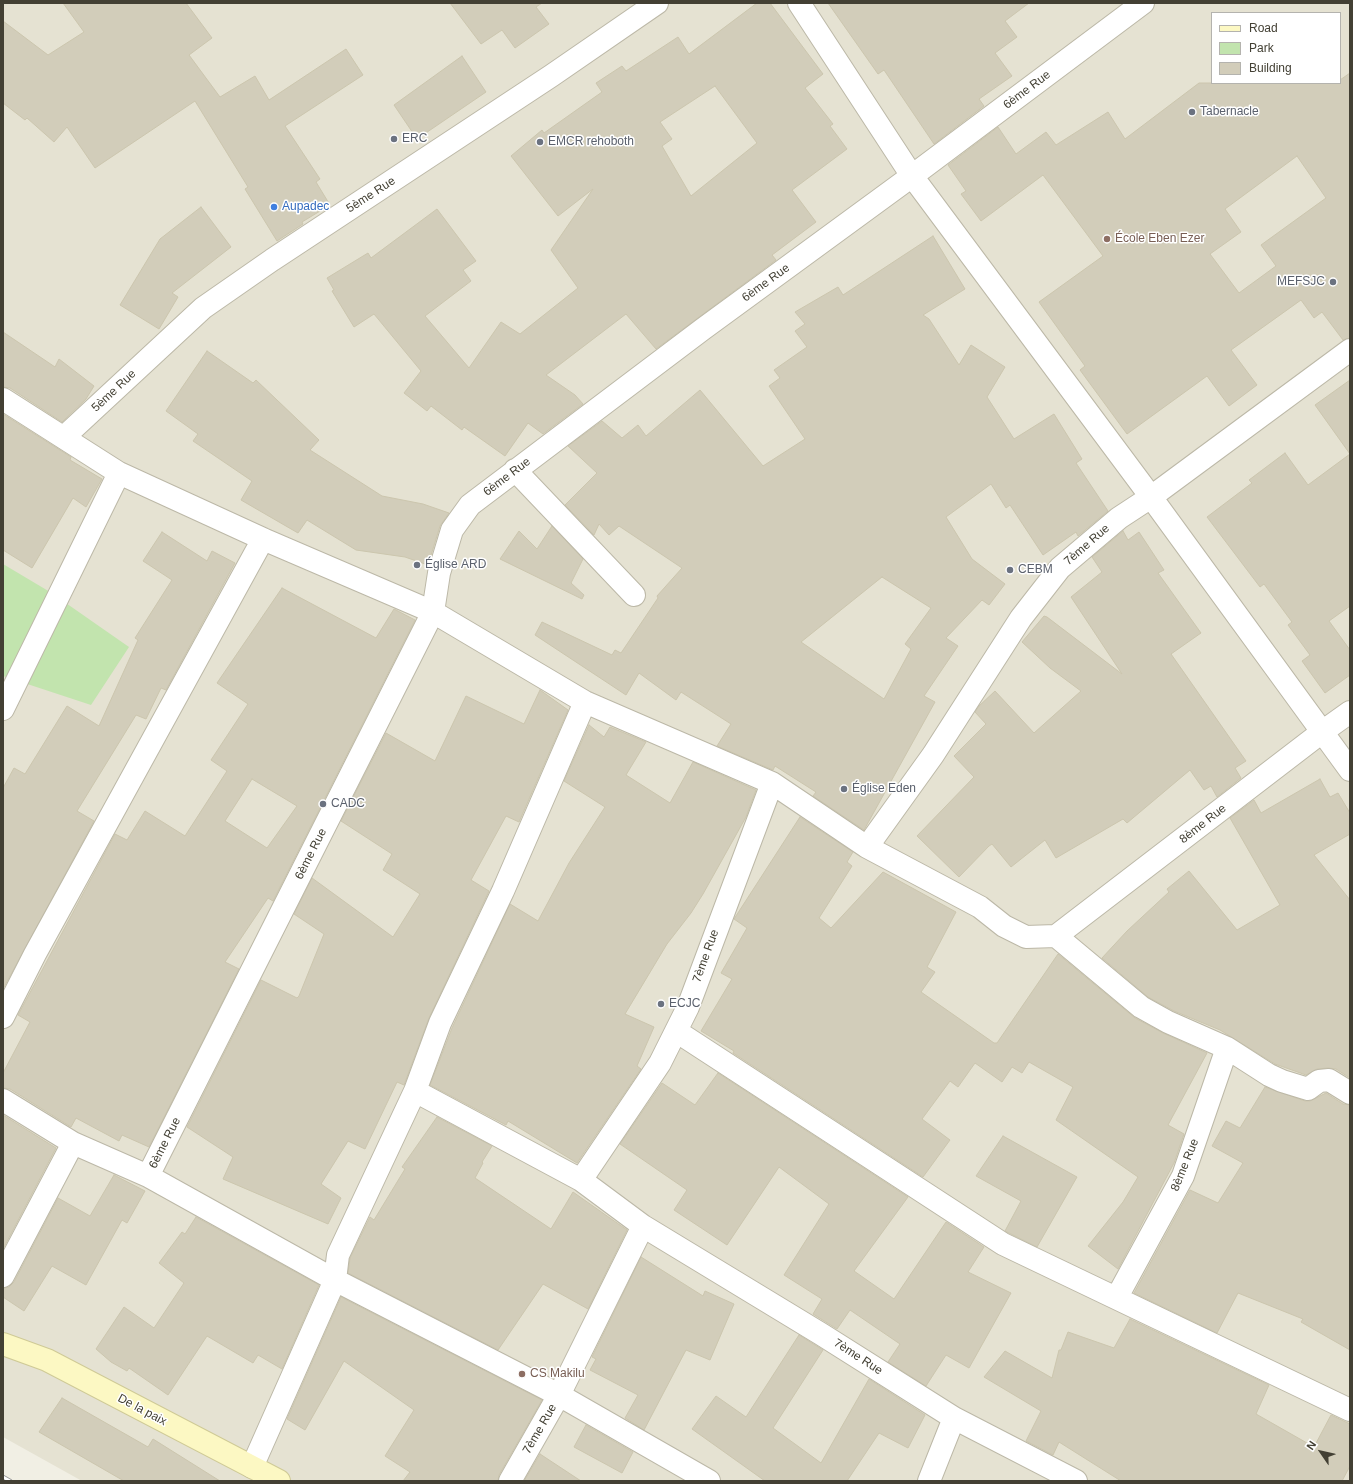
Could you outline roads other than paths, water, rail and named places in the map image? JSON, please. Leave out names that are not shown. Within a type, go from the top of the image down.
[{"type":"street","name":"5ème Rue","points":[[64,437],[203,308],[272,260],[551,76],[657,3]]},
{"type":"street","points":[[799,3],[912,176],[1151,497],[1350,770]]},
{"type":"street","name":"6ème Rue","points":[[148,1176],[433,612],[440,573],[452,530],[470,505],[1143,3]]},
{"type":"street","name":"7ème Rue","points":[[867,847],[933,755],[1021,618],[1060,568],[1119,518],[1151,497],[1350,350]]},
{"type":"street","points":[[3,399],[119,472],[263,539],[433,612],[585,702],[772,783],[867,847],[980,907],[1004,926],[1026,936],[1056,936],[1141,1007],[1168,1022],[1227,1048],[1282,1081],[1308,1089],[1319,1081],[1329,1080],[1350,1093]]},
{"type":"street","points":[[515,470],[634,595]]},
{"type":"street","points":[[3,709],[119,472]]},
{"type":"street","points":[[3,1017],[35,954],[263,539]]},
{"type":"street","points":[[252,1467],[335,1280],[338,1255],[415,1091],[440,1023],[502,891],[585,702]]},
{"type":"street","name":"8ème Rue","points":[[1056,936],[1350,712]]},
{"type":"street","name":"7ème Rue","points":[[581,1180],[660,1063],[688,1007],[772,783]]},
{"type":"street","points":[[676,1031],[1004,1244],[1350,1410]]},
{"type":"street","name":"8ème Rue","points":[[1117,1297],[1183,1176],[1227,1048]]},
{"type":"street","name":"7ème Rue","points":[[415,1091],[581,1180],[643,1226],[821,1334],[954,1418],[1076,1481]]},
{"type":"street","points":[[3,1100],[73,1143],[148,1176],[335,1280],[559,1395],[709,1481]]},
{"type":"street","points":[[3,1276],[73,1143]]},
{"type":"street","name":"7ème Rue","points":[[510,1481],[559,1395],[643,1226]]},
{"type":"street","name":"De la paix","points":[[3,1344],[47,1360],[279,1481]]},
{"type":"street","points":[[929,1481],[954,1418]]},
{"type":"railway","points":[[3,1477],[10,1481]]},
{"type":"place","name":"Tabernacle","points":[[1192,112]]},
{"type":"place","name":"ERC","points":[[394,139]]},
{"type":"place","name":"EMCR rehoboth","points":[[540,142]]},
{"type":"place","name":"Aupadec","points":[[274,207]]},
{"type":"place","name":"École Eben Ezer","points":[[1107,239]]},
{"type":"place","name":"MEFSJC","points":[[1333,282]]},
{"type":"place","name":"Église ARD","points":[[417,565]]},
{"type":"place","name":"CEBM","points":[[1010,570]]},
{"type":"place","name":"Église Eden","points":[[844,789]]},
{"type":"place","name":"CADC","points":[[323,804]]},
{"type":"place","name":"ECJC","points":[[661,1004]]},
{"type":"place","name":"CS Makilu","points":[[522,1374]]}]
